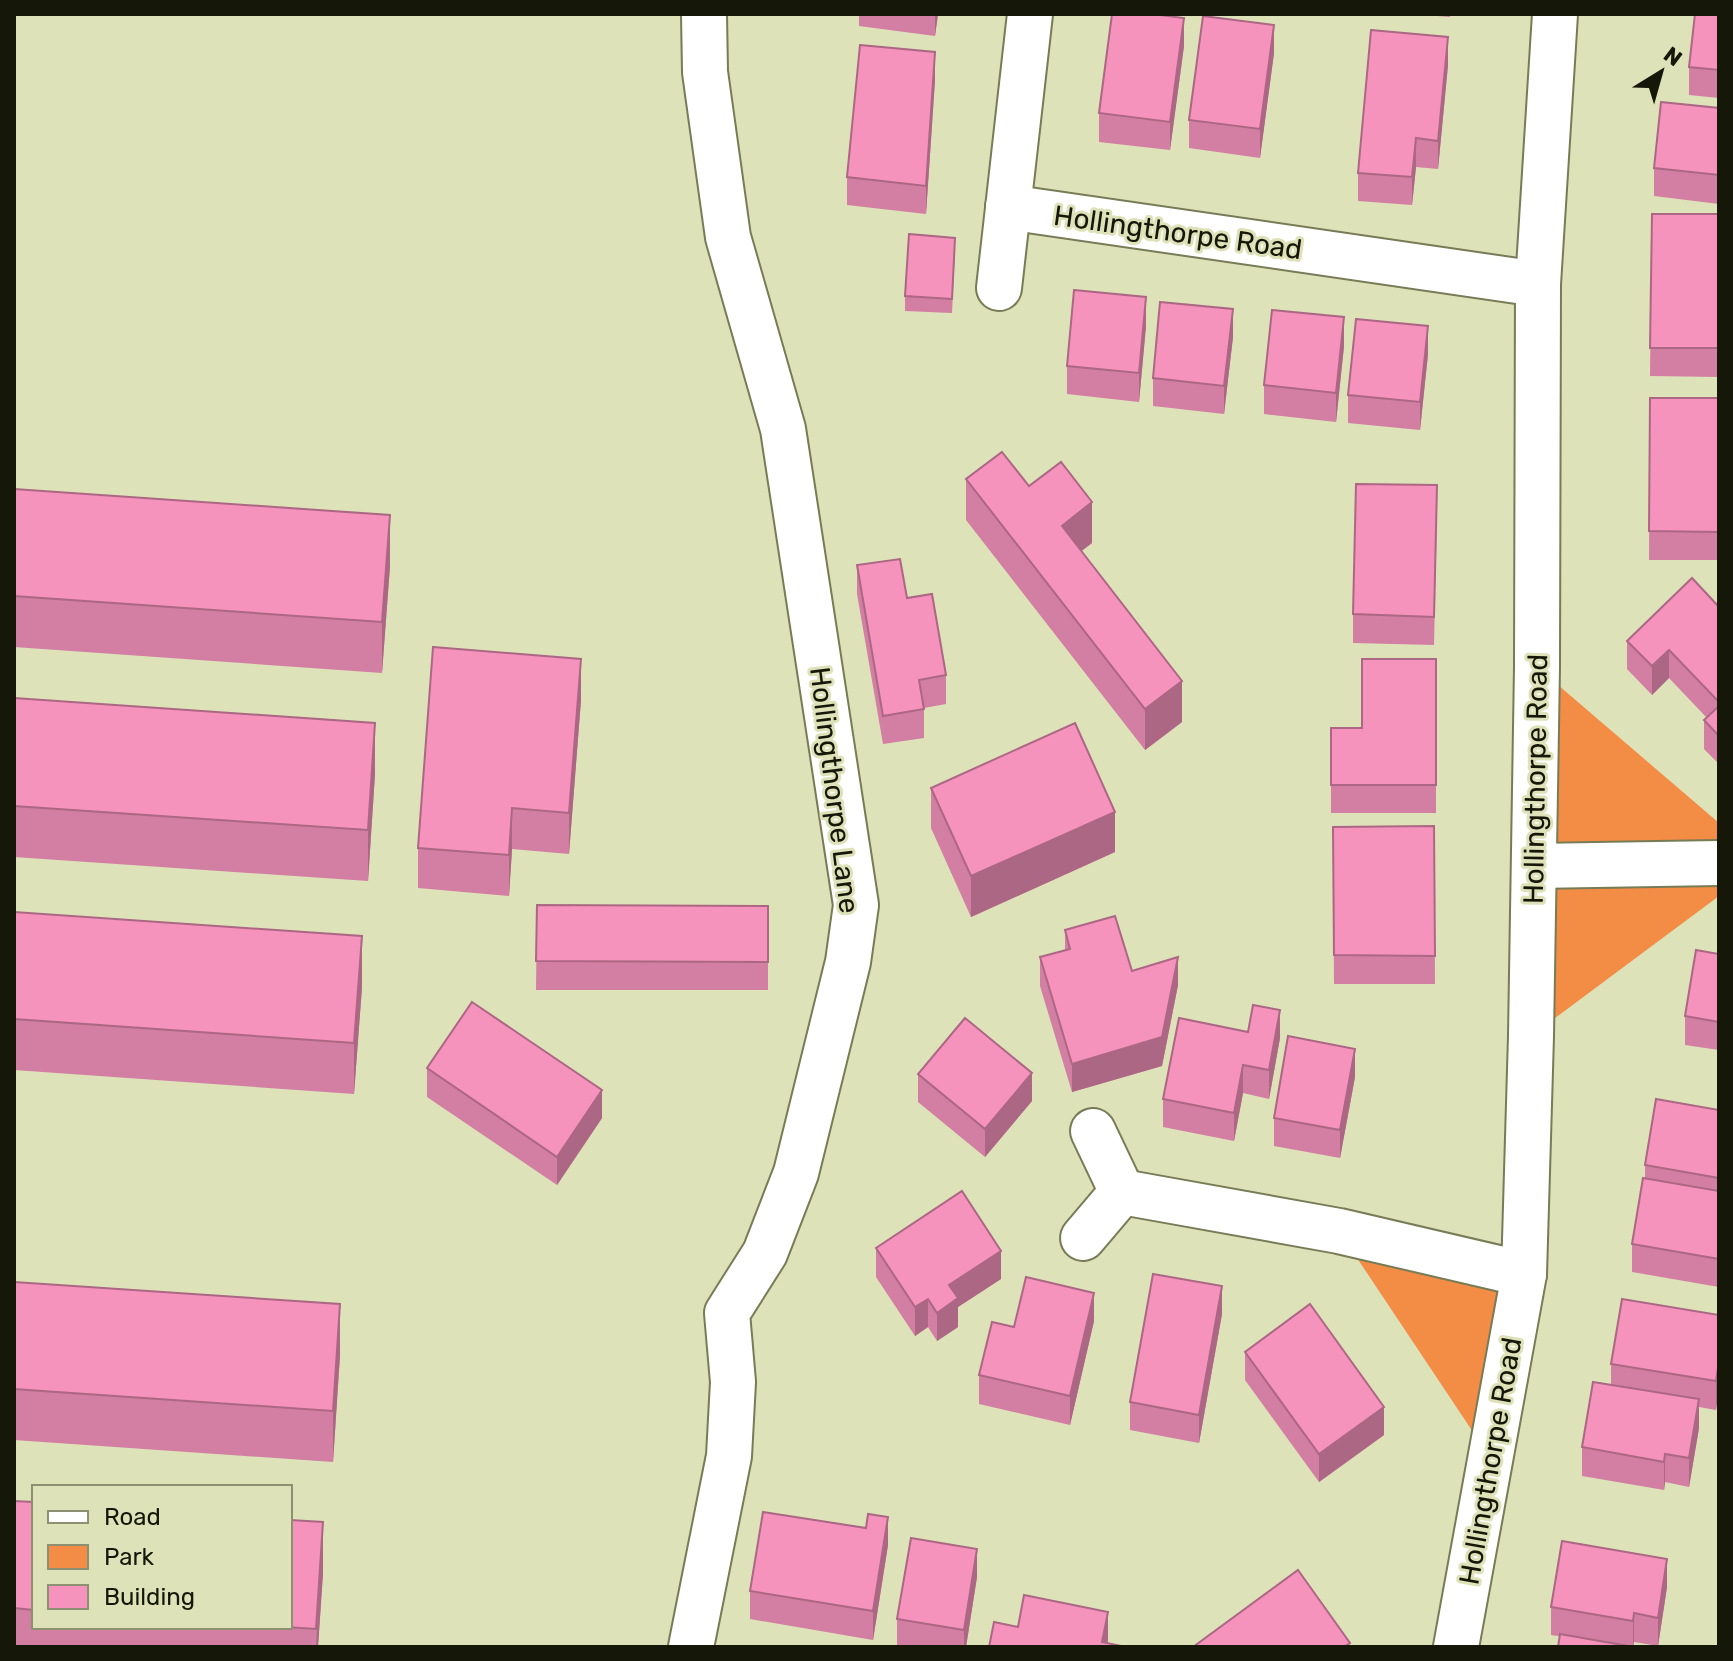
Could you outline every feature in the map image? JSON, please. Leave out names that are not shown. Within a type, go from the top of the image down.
[{"type":"street","name":"Hollingthorpe Lane","points":[[691,1647],[729,1456],[733,1382],[727,1313],[765,1253],[796,1173],[848,962],[856,905],[783,429],[728,237],[705,72],[704,14]]},
{"type":"street","points":[[999,288],[1030,14]]},
{"type":"street","name":"Hollingthorpe Road","points":[[1456,1647],[1524,1274],[1537,667],[1538,284],[1555,14]]},
{"type":"street","name":"Hollingthorpe Road","points":[[1008,207],[1538,284]]},
{"type":"street","points":[[1534,866],[1719,863]]},
{"type":"street","points":[[1093,1131],[1122,1192]]},
{"type":"street","points":[[1122,1192],[1339,1231],[1524,1274]]},
{"type":"street","points":[[1083,1238],[1122,1192]]},
{"type":"green space","points":[[1537,667],[1719,823],[1719,896],[1531,1036]]},
{"type":"green space","points":[[1339,1231],[1524,1274],[1491,1459]]},
{"type":"building","points":[[1112,14],[1184,18],[1170,122],[1099,113]]},
{"type":"building","points":[[1695,14],[1719,14],[1719,70],[1689,67]]},
{"type":"building","points":[[1203,16],[1274,25],[1260,129],[1189,120]]},
{"type":"building","points":[[1371,30],[1448,37],[1438,141],[1416,138],[1412,177],[1358,173]]},
{"type":"building","points":[[860,45],[935,52],[926,186],[847,177]]},
{"type":"building","points":[[1661,102],[1719,108],[1719,175],[1654,168]]},
{"type":"building","points":[[1652,214],[1719,214],[1719,348],[1650,348]]},
{"type":"building","points":[[909,234],[955,238],[952,299],[905,296]]},
{"type":"building","points":[[1074,290],[1146,297],[1139,373],[1067,366]]},
{"type":"building","points":[[1160,302],[1233,309],[1224,386],[1153,378]]},
{"type":"building","points":[[1272,310],[1344,317],[1336,393],[1264,385]]},
{"type":"building","points":[[1356,319],[1428,326],[1420,402],[1348,395]]},
{"type":"building","points":[[1650,398],[1719,398],[1719,532],[1649,531]]},
{"type":"building","points":[[1002,452],[1029,486],[1061,462],[1092,502],[1062,526],[1182,681],[1145,709],[966,479]]},
{"type":"building","points":[[1356,484],[1437,485],[1434,617],[1353,614]]},
{"type":"building","points":[[14,489],[390,515],[382,622],[14,596]]},
{"type":"building","points":[[900,559],[907,598],[932,594],[946,675],[919,680],[924,709],[883,716],[857,565]]},
{"type":"building","points":[[1692,578],[1719,607],[1719,702],[1669,650],[1652,666],[1627,641]]},
{"type":"building","points":[[433,647],[581,659],[569,813],[512,808],[509,855],[418,848]]},
{"type":"building","points":[[1362,659],[1436,659],[1436,785],[1331,785],[1331,728],[1362,728]]},
{"type":"building","points":[[14,698],[375,723],[368,830],[14,806]]},
{"type":"building","points":[[1719,706],[1719,736],[1704,720]]},
{"type":"building","points":[[1075,723],[1115,812],[971,876],[931,788]]},
{"type":"building","points":[[1434,826],[1435,956],[1334,955],[1333,827]]},
{"type":"building","points":[[537,905],[768,906],[768,962],[536,961]]},
{"type":"building","points":[[14,912],[362,936],[354,1043],[14,1019]]},
{"type":"building","points":[[1115,916],[1132,971],[1178,957],[1162,1037],[1072,1064],[1040,957],[1070,949],[1065,930]]},
{"type":"building","points":[[1696,950],[1719,954],[1719,1022],[1685,1016]]},
{"type":"building","points":[[472,1002],[602,1090],[557,1157],[427,1068]]},
{"type":"building","points":[[1253,1005],[1280,1010],[1269,1070],[1243,1065],[1234,1113],[1163,1099],[1179,1018],[1248,1032]]},
{"type":"building","points":[[965,1018],[1032,1073],[985,1129],[918,1074]]},
{"type":"building","points":[[1288,1036],[1355,1049],[1340,1130],[1274,1118]]},
{"type":"building","points":[[1656,1099],[1719,1110],[1719,1178],[1645,1165]]},
{"type":"building","points":[[1643,1178],[1719,1191],[1719,1259],[1632,1244]]},
{"type":"building","points":[[962,1191],[1001,1251],[949,1285],[958,1298],[937,1313],[928,1299],[915,1307],[876,1248]]},
{"type":"building","points":[[1153,1274],[1222,1286],[1199,1415],[1130,1402]]},
{"type":"building","points":[[1026,1277],[1094,1293],[1070,1396],[979,1375],[992,1322],[1014,1327]]},
{"type":"building","points":[[14,1282],[340,1304],[333,1411],[14,1389]]},
{"type":"building","points":[[1622,1299],[1719,1315],[1716,1381],[1611,1364]]},
{"type":"building","points":[[1310,1304],[1384,1407],[1319,1454],[1245,1352]]},
{"type":"building","points":[[1593,1382],[1699,1399],[1689,1458],[1665,1454],[1664,1462],[1582,1447]]},
{"type":"building","points":[[14,1501],[32,1502],[32,1610],[14,1608]]},
{"type":"building","points":[[763,1512],[866,1528],[868,1514],[888,1517],[873,1611],[750,1591]]},
{"type":"building","points":[[292,1520],[323,1522],[316,1629],[292,1627]]},
{"type":"building","points":[[911,1538],[977,1549],[964,1630],[897,1619]]},
{"type":"building","points":[[1562,1541],[1667,1559],[1658,1618],[1634,1613],[1633,1621],[1551,1607]]},
{"type":"building","points":[[1298,1570],[1350,1643],[1344,1647],[1193,1647]]},
{"type":"building","points":[[1024,1595],[1108,1612],[1102,1642],[1126,1647],[989,1647],[994,1622],[1018,1627]]},
{"type":"building","points":[[1560,1634],[1634,1647],[1558,1647]]}]
